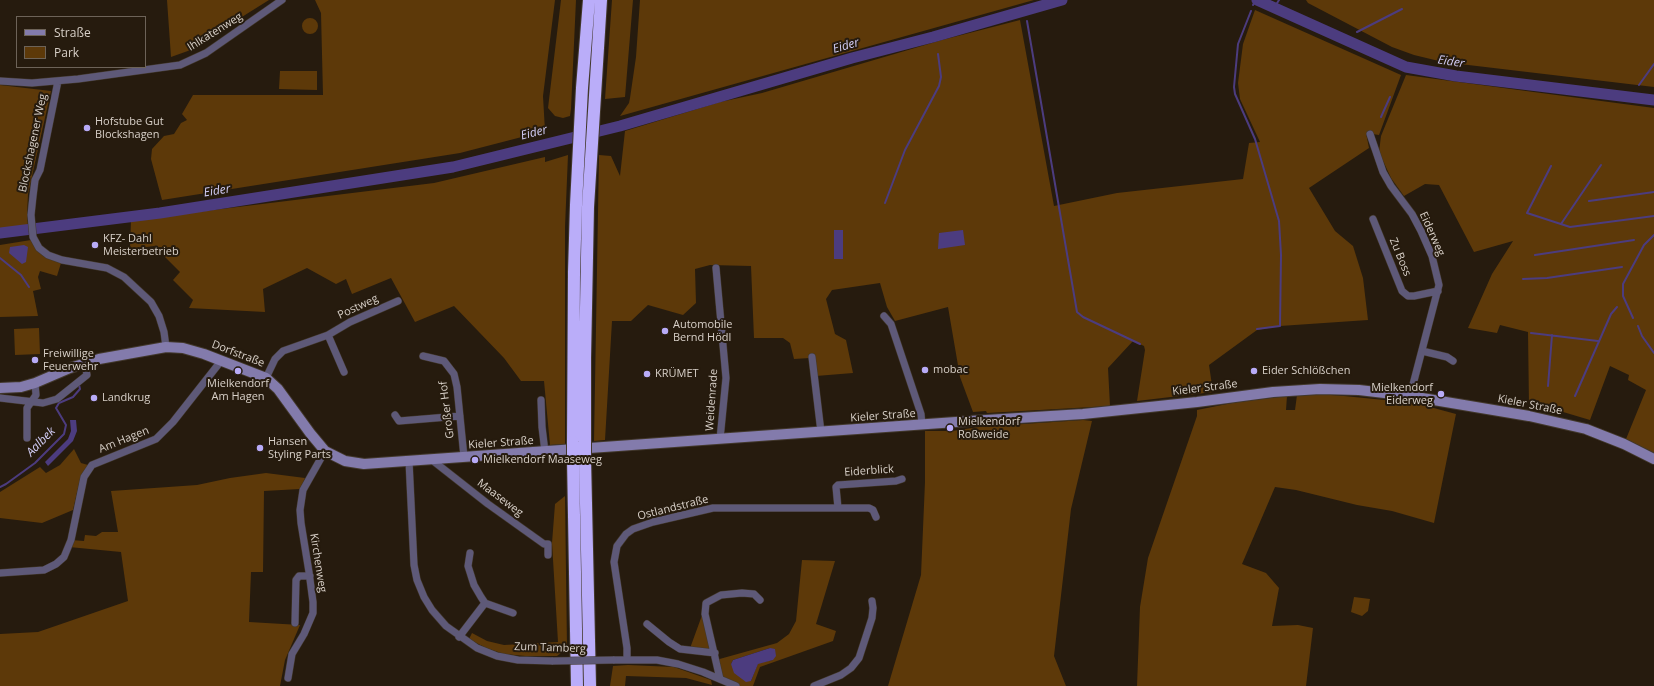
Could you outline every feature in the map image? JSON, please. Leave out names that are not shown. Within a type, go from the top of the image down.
[{"type":"highway","points":[[577,686],[573,459],[574,272],[578,154],[589,0]]},
{"type":"highway","points":[[590,686],[585,441],[586,272],[591,150],[601,0]]},
{"type":"street","name":"Ihlkatenweg","points":[[0,81],[58,81],[180,65],[206,53],[282,0]]},
{"type":"street","name":"Blockshagener Weg","points":[[58,81],[40,170],[36,180],[31,215],[33,237],[39,248],[48,255],[62,260],[107,268],[124,277],[151,302],[160,316],[166,347]]},
{"type":"street","name":"Eiderweg","points":[[1370,134],[1383,172],[1391,186],[1412,214],[1432,256],[1439,285],[1410,396]]},
{"type":"street","name":"Zu Boss","points":[[1373,219],[1402,291],[1408,296],[1438,292]]},
{"type":"street","name":"Weidenrade","points":[[716,268],[726,378],[720,439]]},
{"type":"street","name":"Postweg","points":[[266,378],[275,359],[283,351],[328,335],[350,322],[398,301]]},
{"type":"street","points":[[884,316],[891,324],[921,414],[922,425]]},
{"type":"street","points":[[328,335],[344,372]]},
{"type":"street","name":"Dorfstraße","points":[[0,388],[21,387],[85,363],[124,354],[166,347],[182,348],[204,354],[266,378],[278,389],[325,451],[345,461],[364,464],[462,457]]},
{"type":"street","points":[[1422,350],[1447,357],[1453,361]]},
{"type":"street","name":"Großer Hof","points":[[423,356],[444,360],[454,374],[460,416],[462,457]]},
{"type":"street","points":[[812,358],[821,432]]},
{"type":"street","name":"Am Hagen","points":[[0,573],[44,570],[56,564],[64,556],[71,540],[84,477],[92,465],[156,439],[173,422],[221,361]]},
{"type":"street","points":[[0,398],[31,403],[43,403],[57,399],[86,375],[85,363]]},
{"type":"street","points":[[27,438],[27,408],[36,395],[35,383]]},
{"type":"street","name":"Kieler Straße","points":[[462,457],[1083,414],[1304,389],[1360,390],[1410,396],[1529,416],[1586,429],[1654,458]]},
{"type":"street","name":"Kieler Straße","points":[[541,400],[545,452]]},
{"type":"street","points":[[395,415],[399,421],[460,416]]},
{"type":"street","name":"Kirchenweg","points":[[288,678],[292,654],[304,634],[313,613],[310,576],[300,510],[303,490],[325,451]]},
{"type":"street","name":"Maaseweg","points":[[432,460],[488,504],[544,544],[548,544],[548,555]]},
{"type":"street","name":"Zum Tamberg","points":[[409,461],[412,545],[417,580],[424,597],[432,610],[446,626],[459,637],[477,648],[497,656],[518,660],[657,660],[678,664],[736,686]]},
{"type":"street","name":"Eiderblick","points":[[838,508],[836,488],[838,485],[896,481],[902,479]]},
{"type":"street","name":"Ostlandstraße","points":[[627,660],[627,648],[614,562],[617,546],[626,534],[633,529],[653,522],[712,508],[870,508],[876,516]]},
{"type":"street","points":[[470,553],[468,566],[474,586],[485,602],[513,613]]},
{"type":"street","points":[[295,623],[296,580],[299,576],[310,576]]},
{"type":"street","points":[[720,679],[705,614],[706,603],[721,595],[737,593],[754,594],[760,600]]},
{"type":"street","points":[[814,686],[841,675],[851,668],[859,658],[872,618],[872,601]]},
{"type":"street","points":[[459,637],[485,602]]},
{"type":"street","points":[[647,624],[680,649],[715,653]]},
{"type":"green space","points":[[167,0],[269,0],[199,47],[171,57]]},
{"type":"green space","points":[[315,0],[555,0],[543,96],[545,131],[460,153],[162,200],[151,159],[152,149],[164,136],[174,134],[181,123],[187,120],[182,114],[193,95],[323,95],[321,13]]},
{"type":"green space","points":[[561,0],[576,0],[571,109],[570,116],[563,118],[555,116],[548,108]]},
{"type":"green space","points":[[612,0],[633,0],[625,97],[605,99]]},
{"type":"green space","points":[[640,0],[1034,0],[620,116],[629,103],[630,98],[636,57]]},
{"type":"green space","points":[[1306,0],[1654,0],[1654,87],[1443,62],[1414,55],[1392,47],[1308,3]]},
{"type":"green space","points":[[1255,10],[1401,75],[1379,135],[1366,133],[1369,148],[1309,188],[1335,231],[1353,246],[1363,278],[1368,320],[1280,326],[1257,330],[1209,365],[1213,392],[1137,401],[1145,350],[1144,346],[1133,341],[1108,368],[1110,406],[987,413],[986,411],[973,412],[960,377],[948,307],[895,321],[887,307],[880,283],[832,290],[826,299],[835,334],[846,340],[853,373],[816,376],[810,358],[794,359],[790,343],[783,338],[754,338],[751,266],[710,265],[695,269],[696,303],[683,315],[648,305],[631,321],[612,321],[605,440],[594,441],[599,155],[611,156],[620,176],[625,131],[720,102],[762,93],[942,40],[1020,20],[1054,206],[1117,193],[1243,179],[1249,143],[1260,142],[1240,99],[1238,83],[1243,44]],"holes":[[[834,230],[843,230],[843,259],[834,259]]]},
{"type":"green space","points":[[310,18],[316,20],[318,26],[316,32],[310,34],[304,32],[302,26],[304,20]]},
{"type":"green space","points":[[280,71],[317,71],[317,90],[279,89]]},
{"type":"green space","points":[[1406,75],[1654,108],[1654,459],[1624,444],[1646,390],[1628,380],[1629,375],[1610,366],[1590,420],[1553,409],[1529,406],[1528,332],[1500,325],[1497,333],[1468,328],[1492,274],[1513,241],[1474,252],[1439,185],[1425,184],[1404,196],[1391,178],[1379,152],[1381,136]]},
{"type":"green space","points":[[0,85],[51,91],[28,194],[28,226],[0,229]]},
{"type":"green space","points":[[568,155],[565,227],[565,444],[550,445],[544,381],[521,381],[504,358],[454,306],[415,322],[391,278],[352,294],[346,279],[336,284],[307,268],[263,289],[265,312],[189,308],[193,300],[173,280],[180,272],[154,246],[130,248],[131,220],[434,183],[545,157],[545,162]]},
{"type":"green space","points":[[31,240],[37,250],[61,263],[57,276],[40,271],[38,277],[41,289],[33,291],[38,316],[0,317],[0,245]]},
{"type":"green space","points":[[39,328],[40,354],[15,355],[14,329]]},
{"type":"green space","points":[[1318,394],[1415,403],[1456,414],[1434,523],[1392,511],[1357,505],[1296,490],[1275,487],[1242,564],[1266,573],[1279,588],[1272,626],[1298,625],[1313,628],[1306,686],[1137,686],[1140,607],[1148,558],[1197,416],[1197,410],[1237,402],[1287,396],[1286,410],[1295,410],[1297,395]]},
{"type":"green space","points":[[1083,420],[1092,421],[1071,509],[1054,656],[1066,686],[888,686],[921,575],[925,482],[925,431],[952,431],[979,427]]},
{"type":"green space","points":[[74,449],[81,463],[88,465],[80,479],[73,510],[42,523],[0,518],[0,492],[40,467],[46,473],[60,465]]},
{"type":"green space","points":[[266,473],[305,478],[300,489],[264,491],[263,572],[251,572],[249,622],[300,625],[285,660],[280,686],[0,686],[0,634],[38,632],[128,601],[121,552],[69,547],[71,540],[84,541],[85,535],[96,536],[102,532],[118,532],[111,491],[197,485],[230,478]]},
{"type":"green space","points":[[565,496],[567,648],[557,656],[525,656],[504,654],[486,648],[469,639],[472,633],[487,641],[504,645],[558,642],[552,543],[555,504]]},
{"type":"green space","points":[[802,560],[835,561],[816,624],[836,631],[833,641],[760,667],[753,686],[736,686],[720,679],[716,660],[777,643],[789,634],[796,621]],"holes":[[[770,648],[773,660],[758,663],[751,681],[731,664],[733,660]]]},
{"type":"green space","points":[[1354,597],[1370,599],[1368,611],[1362,616],[1351,612]]},
{"type":"green space","points":[[705,607],[715,653],[689,651]]},
{"type":"green space","points":[[628,665],[674,667],[711,680],[712,685],[686,678],[626,676],[625,686],[610,686],[613,666]]},
{"type":"shaded area","points":[[834,230],[843,230],[843,259],[834,259]]},
{"type":"shaded area","points":[[963,230],[965,245],[938,249],[939,233]]},
{"type":"shaded area","points":[[24,245],[28,247],[26,262],[22,264],[9,253],[10,247]]},
{"type":"shaded area","points":[[70,420],[76,420],[77,431],[73,441],[48,466],[45,462],[68,439],[71,431]]},
{"type":"shaded area","points":[[770,648],[775,649],[776,656],[773,660],[758,664],[751,681],[746,682],[734,673],[731,664],[733,660]]},
{"type":"waterway","name":"Eider","points":[[0,233],[160,213],[453,167],[620,126],[852,58],[933,37],[1062,0]]},
{"type":"waterway","name":"Eider","points":[[1253,5],[1256,0]]},
{"type":"waterway","name":"Eider","points":[[1257,0],[1406,67],[1456,76],[1654,100]]},
{"type":"waterway","points":[[1274,8],[1279,0]]},
{"type":"waterway","points":[[1357,32],[1402,9]]},
{"type":"waterway","points":[[1251,11],[1238,44],[1234,87],[1235,94],[1255,139],[1279,221],[1281,255],[1280,326],[1257,329]]},
{"type":"waterway","points":[[1027,21],[1077,312],[1083,317],[1140,344]]},
{"type":"waterway","points":[[885,203],[905,150],[939,86],[941,77],[938,54]]},
{"type":"waterway","points":[[1639,85],[1654,64]]},
{"type":"waterway","points":[[1381,117],[1390,97]]},
{"type":"waterway","points":[[1561,224],[1601,165]]},
{"type":"waterway","points":[[1551,166],[1527,213],[1570,227],[1654,216]]},
{"type":"waterway","points":[[1589,201],[1654,192]]},
{"type":"waterway","points":[[1633,318],[1623,296],[1623,284],[1644,245],[1654,235]]},
{"type":"waterway","points":[[1535,255],[1634,240]]},
{"type":"waterway","points":[[0,258],[21,275],[29,287]]},
{"type":"waterway","points":[[1523,279],[1547,278],[1622,267]]},
{"type":"waterway","points":[[1575,396],[1611,314],[1617,307]]},
{"type":"waterway","points":[[1638,326],[1642,336],[1654,353]]},
{"type":"waterway","points":[[1531,333],[1598,341]]},
{"type":"waterway","points":[[1548,386],[1552,335]]},
{"type":"waterway","name":"Aalbek","points":[[0,487],[35,463],[64,434],[66,425],[56,408],[59,403],[73,397],[80,389],[79,385]]},
{"type":"place","name":"Hofstube Gut Blockshagen","points":[[87,128]]},
{"type":"place","name":"KFZ- Dahl Meisterbetrieb","points":[[95,245]]},
{"type":"place","name":"Automobile Bernd Hödl","points":[[665,331]]},
{"type":"place","name":"Freiwillige Feuerwehr","points":[[35,360]]},
{"type":"place","name":"mobac","points":[[925,370]]},
{"type":"place","name":"Mielkendorf Am Hagen","points":[[238,371]]},
{"type":"place","name":"Eider Schlößchen","points":[[1254,371]]},
{"type":"place","name":"KRÜMET","points":[[647,374]]},
{"type":"place","name":"Mielkendorf Eiderweg","points":[[1441,394]]},
{"type":"place","name":"Landkrug","points":[[94,398]]},
{"type":"place","name":"Mielkendorf Roßweide","points":[[950,428]]},
{"type":"place","name":"Hansen Styling Parts","points":[[260,448]]},
{"type":"place","name":"Mielkendorf Maaseweg","points":[[475,460]]}]
